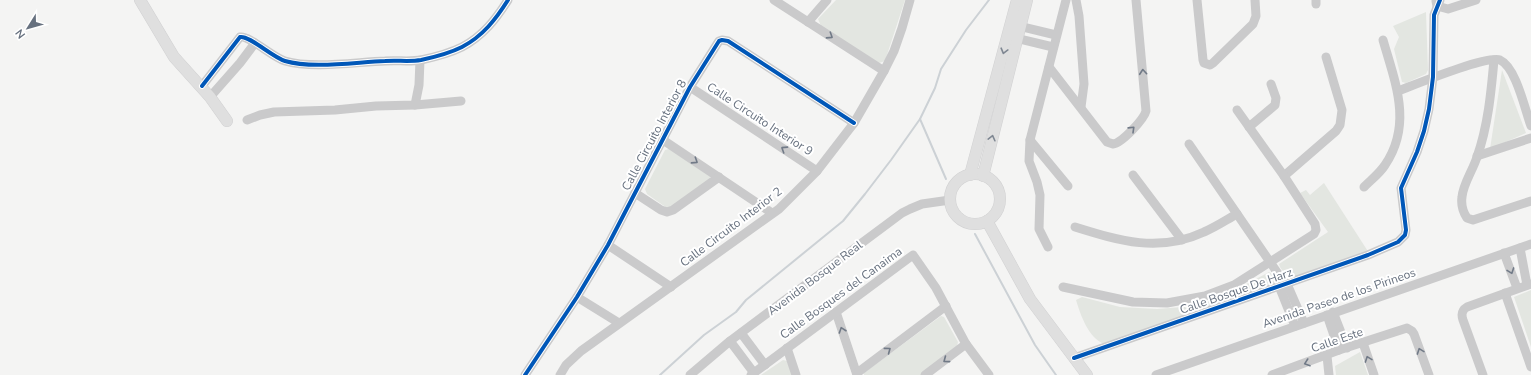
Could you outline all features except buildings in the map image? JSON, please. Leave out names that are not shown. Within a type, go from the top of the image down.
[{"type":"main road","points":[[140,0],[174,57],[202,86],[227,121]]},
{"type":"main road","points":[[1016,25],[1017,0]]},
{"type":"main road","points":[[970,175],[1012,37],[1027,0]]},
{"type":"main road","points":[[983,176],[1012,37]]},
{"type":"main road","points":[[970,175],[983,176],[993,183],[997,189],[999,196],[997,210],[987,221],[981,223],[966,222],[955,214],[951,207],[951,193],[958,181],[970,175]]},
{"type":"main road","points":[[987,221],[1030,299],[1086,375]]},
{"type":"street","points":[[202,86],[240,37],[247,37],[276,57],[295,63],[325,64],[420,60],[448,53],[462,47],[476,38],[496,20],[508,0]]},
{"type":"street","points":[[774,0],[884,71]]},
{"type":"street","points":[[808,22],[827,0]]},
{"type":"street","name":"Calle Circuito Interior 2","points":[[560,375],[571,360],[619,323],[671,287],[785,203],[817,171],[854,123],[884,71],[896,45],[910,0]]},
{"type":"street","points":[[1048,247],[1039,229],[1040,195],[1029,161],[1030,140],[1066,0]]},
{"type":"street","points":[[1076,0],[1079,16],[1084,84],[1081,107]]},
{"type":"street","points":[[1049,67],[1107,142],[1113,144],[1120,141],[1140,121],[1145,115],[1146,110],[1136,0]]},
{"type":"street","points":[[1197,0],[1203,60],[1204,63],[1210,65],[1253,24],[1256,16],[1255,0]]},
{"type":"street","points":[[1433,77],[1433,26],[1438,2],[1448,9],[1476,0]]},
{"type":"street","points":[[1016,25],[1056,35]]},
{"type":"street","points":[[1012,37],[1053,47]]},
{"type":"street","name":"Calle Circuito Interior 8","points":[[525,375],[577,297],[608,245],[690,88],[719,41],[725,40],[854,123]]},
{"type":"street","points":[[1364,187],[1385,166],[1398,138],[1401,121],[1398,91],[1383,40]]},
{"type":"street","points":[[210,97],[255,43]]},
{"type":"street","points":[[226,55],[238,65]]},
{"type":"street","points":[[1284,176],[1340,125],[1342,110],[1326,57]]},
{"type":"street","points":[[1398,91],[1433,77],[1499,57]]},
{"type":"street","points":[[1499,57],[1515,79],[1531,126]]},
{"type":"street","points":[[1499,57],[1487,119],[1477,156],[1462,197],[1464,213],[1467,218],[1473,220],[1531,201]]},
{"type":"street","points":[[415,105],[419,85],[420,60]]},
{"type":"street","name":"Calle Bosque De Harz","points":[[1074,358],[1283,283],[1368,255],[1398,242],[1403,238],[1406,230],[1401,188],[1424,131],[1429,110],[1433,77]]},
{"type":"street","points":[[1250,127],[1275,105],[1276,98],[1271,84]]},
{"type":"street","name":"Calle Circuito Interior 9","points":[[690,88],[817,171]]},
{"type":"street","points":[[247,120],[274,112],[335,110],[461,101]]},
{"type":"street","points":[[1063,287],[1120,300],[1144,303],[1167,303],[1205,296],[1244,280],[1314,234],[1316,224],[1237,110]]},
{"type":"street","points":[[1477,156],[1531,138]]},
{"type":"street","points":[[663,140],[772,213]]},
{"type":"street","points":[[1030,140],[1068,186]]},
{"type":"street","points":[[1188,144],[1270,262],[1283,283],[1300,324]]},
{"type":"street","points":[[1133,175],[1182,240]]},
{"type":"street","points":[[635,193],[661,210],[667,212],[673,210],[719,177]]},
{"type":"street","name":"Avenida Bosque Real","points":[[690,375],[730,341],[910,209],[922,204],[950,200]]},
{"type":"street","points":[[1075,227],[1139,244],[1162,244],[1204,233],[1236,214]]},
{"type":"street","name":"Avenida Paseo de los Pirineos","points":[[1156,375],[1531,244]]},
{"type":"street","points":[[608,245],[671,287]]},
{"type":"street","points":[[1483,375],[1461,315],[1462,311],[1467,307],[1529,284],[1520,248]]},
{"type":"street","points":[[1504,254],[1517,288]]},
{"type":"street","name":"Calle Bosques del Canaima","points":[[730,341],[752,374],[914,255],[946,306],[966,344],[989,375]]},
{"type":"street","points":[[1505,293],[1531,367]]},
{"type":"street","points":[[577,297],[619,323]]},
{"type":"street","points":[[836,312],[857,374],[946,306]]},
{"type":"street","points":[[1330,314],[1343,349]]},
{"type":"street","name":"Calle Este","points":[[1276,374],[1343,349],[1362,344],[1403,329],[1410,329],[1414,334],[1429,375]]},
{"type":"street","points":[[741,333],[764,365]]},
{"type":"street","points":[[925,375],[966,344]]},
{"type":"street","points":[[1362,344],[1374,375]]},
{"type":"street","points":[[787,348],[796,375]]},
{"type":"street","points":[[1327,356],[1328,375]]},
{"type":"shaded area","points":[[836,0],[905,0],[885,61],[879,63],[821,26],[818,19]]},
{"type":"shaded area","points":[[1426,12],[1428,70],[1426,74],[1406,83],[1402,82],[1394,49],[1399,37],[1393,26]]},
{"type":"shaded area","points":[[1502,70],[1526,133],[1490,149]]},
{"type":"shaded area","points":[[669,149],[710,176],[710,179],[671,208],[667,208],[647,194],[645,189],[665,150]]},
{"type":"shaded area","points":[[1324,183],[1369,253],[1289,280],[1279,264],[1328,232],[1300,193],[1306,190],[1310,195]]},
{"type":"shaded area","points":[[1269,272],[1275,278],[1275,283],[1104,344],[1098,341],[1089,331],[1076,300],[1082,297],[1120,307],[1157,309],[1196,306],[1228,294]]},
{"type":"shaded area","points":[[1531,290],[1531,347],[1514,297]]},
{"type":"shaded area","points":[[941,316],[944,317],[958,342],[957,346],[922,375],[864,375],[864,373]]},
{"type":"shaded area","points":[[1360,352],[1368,375],[1336,375],[1335,366]]},
{"type":"shaded area","points":[[783,360],[787,361],[792,375],[761,375]]},
{"type":"waterway","points":[[660,375],[704,335],[736,312],[746,300],[843,221],[891,160],[920,119],[935,88],[941,69],[966,30],[989,0]]},
{"type":"waterway","points":[[920,119],[946,179]]},
{"type":"waterway","points":[[975,234],[1035,345],[1056,375]]},
{"type":"cycle path","points":[[202,86],[240,37],[249,39],[280,59],[308,65],[421,60],[447,53],[470,43],[483,32],[499,14],[508,0]]},
{"type":"cycle path","points":[[1074,358],[1368,255],[1398,242],[1405,235],[1406,230],[1401,188],[1417,152],[1429,109],[1433,77],[1434,15],[1440,0]]},
{"type":"cycle path","points":[[525,375],[577,297],[608,245],[690,87],[719,41],[728,41],[854,123]]}]
